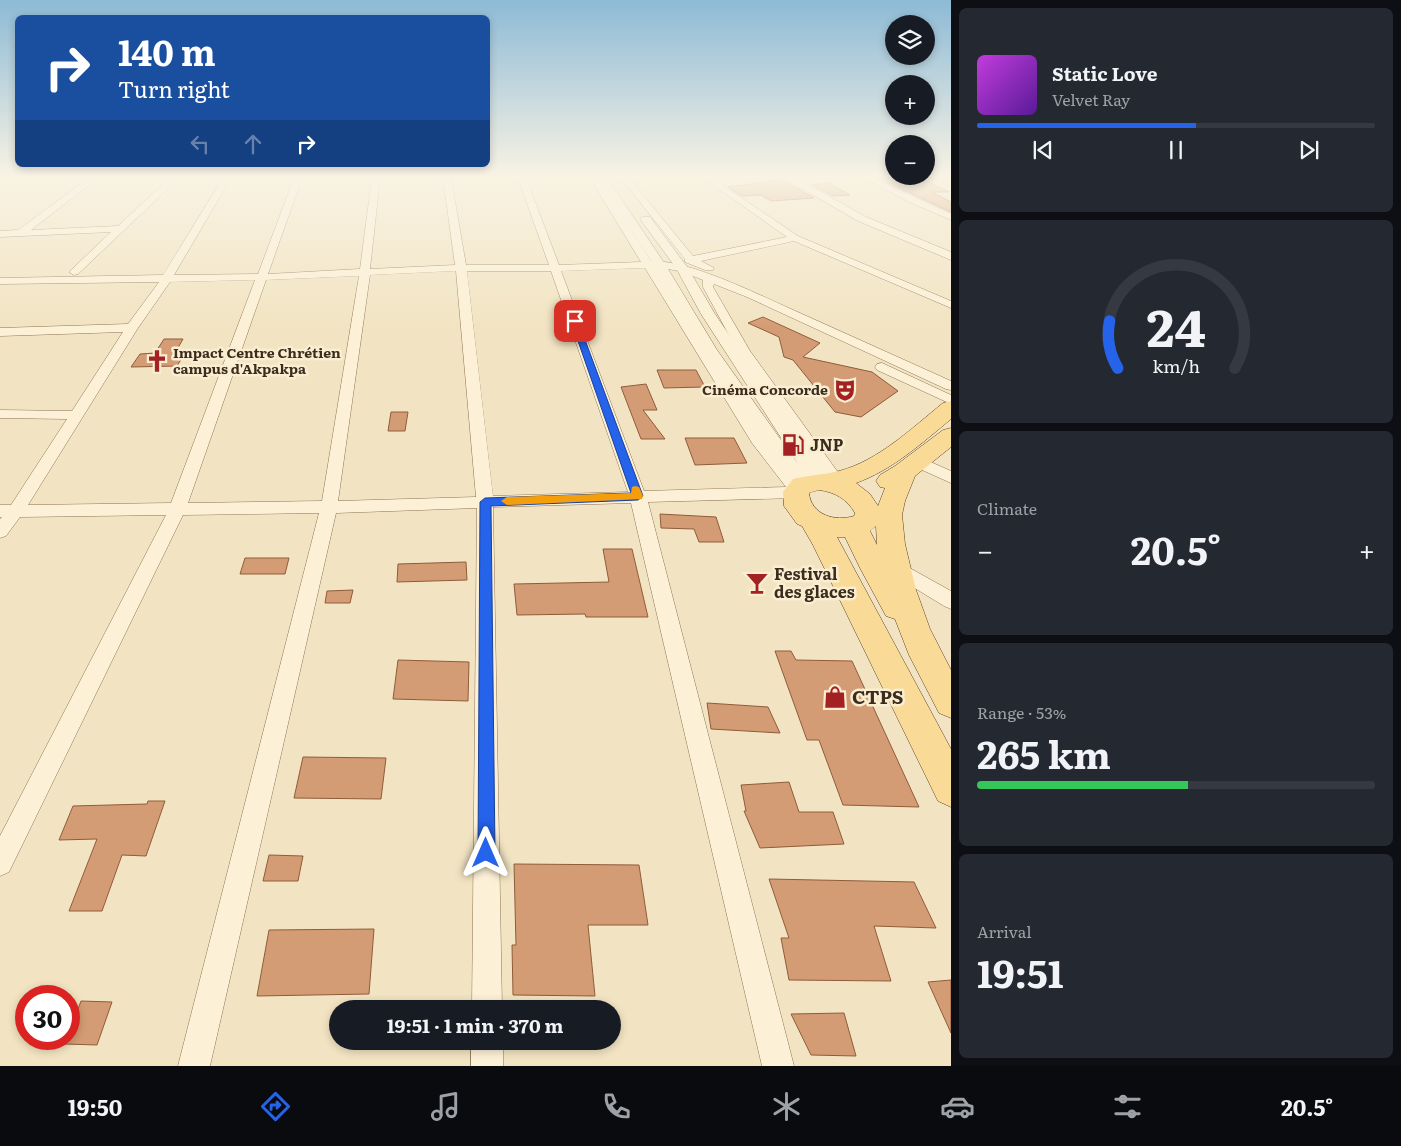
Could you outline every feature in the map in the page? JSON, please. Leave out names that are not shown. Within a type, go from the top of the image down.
[{"type":"main road","points":[[951,408],[885,459],[813,485],[794,497],[797,505],[811,519],[826,542],[951,788]]},
{"type":"main road","points":[[860,516],[864,501],[871,492],[951,435]]},
{"type":"main road","points":[[910,466],[892,501],[889,515],[891,544],[901,590],[914,629],[933,670]]},
{"type":"main road","points":[[813,485],[848,490],[860,516],[874,568],[951,702]]},
{"type":"main road","points":[[811,519],[832,527],[860,516]]},
{"type":"street","points":[[19,234],[27,228]]},
{"type":"street","points":[[0,532],[8,510],[78,414],[197,228]]},
{"type":"street","points":[[0,863],[177,510],[280,228]]},
{"type":"street","points":[[194,1066],[329,507],[359,320],[370,228]]},
{"type":"street","points":[[455,228],[485,502],[487,1000]]},
{"type":"street","points":[[541,228],[638,496],[778,1066]]},
{"type":"street","points":[[629,228],[657,267]]},
{"type":"street","points":[[633,228],[710,350],[813,485]]},
{"type":"street","points":[[654,228],[684,267],[709,283],[951,400]]},
{"type":"street","points":[[658,228],[684,267],[708,314],[813,485]]},
{"type":"street","points":[[780,228],[795,238],[951,305]]},
{"type":"street","points":[[883,228],[951,256]]},
{"type":"street","points":[[0,234],[120,229]]},
{"type":"street","points":[[74,272],[120,229]]},
{"type":"street","points":[[0,273],[74,272],[262,277],[461,268],[684,267],[795,238]]},
{"type":"street","points":[[684,267],[951,375]]},
{"type":"street","points":[[0,281],[169,274]]},
{"type":"street","points":[[709,283],[813,485]]},
{"type":"street","points":[[709,283],[751,294],[951,386]]},
{"type":"street","points":[[0,332],[132,328]]},
{"type":"street","points":[[0,414],[78,414]]},
{"type":"street","points":[[910,466],[951,478]]},
{"type":"street","points":[[8,510],[177,510],[329,507],[638,496],[813,485]]},
{"type":"street","points":[[897,568],[951,601]]},
{"type":"street","points":[[487,1050],[487,1066]]},
{"type":"building","points":[[763,317],[820,343],[803,357],[872,372],[898,391],[861,417],[835,412],[793,360],[784,357],[779,337],[748,323]]},
{"type":"building","points":[[164,339],[183,339],[175,353],[185,353],[177,366],[131,367],[140,354],[155,353]]},
{"type":"building","points":[[657,370],[696,370],[705,387],[664,388]]},
{"type":"building","points":[[646,384],[657,410],[643,410],[665,439],[641,439],[621,387]]},
{"type":"building","points":[[391,412],[408,412],[405,431],[388,431]]},
{"type":"building","points":[[685,438],[734,438],[747,463],[695,465]]},
{"type":"building","points":[[660,514],[716,517],[724,542],[699,542],[694,529],[661,528]]},
{"type":"building","points":[[603,549],[632,549],[648,617],[586,617],[585,614],[517,615],[514,584],[609,582]]},
{"type":"building","points":[[245,558],[289,558],[285,574],[240,574]]},
{"type":"building","points":[[466,562],[467,580],[397,582],[398,564]]},
{"type":"building","points":[[353,590],[350,603],[325,603],[327,591]]},
{"type":"building","points":[[775,651],[791,651],[796,660],[852,661],[919,807],[843,805],[819,740],[807,740]]},
{"type":"building","points":[[398,660],[469,662],[468,701],[393,699]]},
{"type":"building","points":[[707,703],[768,707],[780,733],[711,729]]},
{"type":"building","points":[[303,757],[386,758],[381,799],[294,798]]},
{"type":"building","points":[[789,782],[799,812],[833,812],[844,844],[760,848],[744,811],[746,811],[741,785]]},
{"type":"building","points":[[148,801],[165,801],[146,856],[122,855],[102,911],[69,911],[97,839],[59,840],[73,806],[147,804]]},
{"type":"building","points":[[269,855],[303,856],[298,881],[263,881]]},
{"type":"building","points":[[514,864],[639,865],[648,925],[588,925],[595,996],[513,995],[512,945],[516,945]]},
{"type":"building","points":[[769,879],[914,882],[936,928],[874,926],[891,981],[789,980],[781,938],[789,938]]},
{"type":"building","points":[[374,929],[369,994],[257,996],[269,930]]},
{"type":"building","points":[[951,980],[951,1033],[928,982]]},
{"type":"building","points":[[81,1001],[112,1002],[97,1045],[80,1044]]},
{"type":"building","points":[[844,1013],[856,1056],[811,1055],[791,1014]]},
{"type":"slow traffic","points":[[507,501],[638,496],[635,490]]},
{"type":"place","name":"Impact Centre Chrétien campus d'Akpakpa","points":[[157,361]]},
{"type":"place","name":"Cinéma Concorde","points":[[845,390]]},
{"type":"place","name":"JNP","points":[[793,445]]},
{"type":"place","name":"Festival des glaces","points":[[757,583]]},
{"type":"place","name":"CTPS","points":[[835,697]]},
{"type":"route","points":[[486,853],[485,502],[638,496],[575,321]]}]
